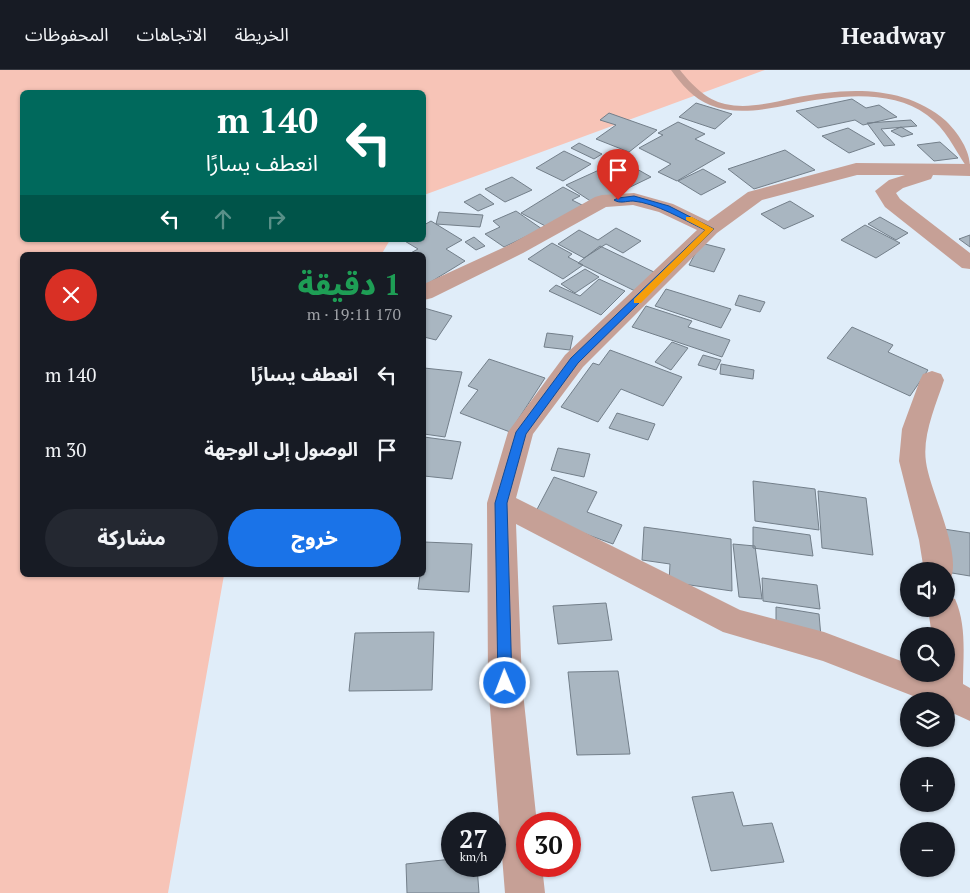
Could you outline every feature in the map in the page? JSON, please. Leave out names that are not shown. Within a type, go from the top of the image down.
[{"type":"street","points":[[942,168],[896,184],[885,191],[892,203],[970,263]]},
{"type":"street","points":[[525,893],[505,683],[501,503],[521,432],[574,361],[710,229],[755,196],[856,169],[942,168],[970,170]]},
{"type":"street","points":[[426,292],[516,249],[602,202],[634,199],[666,208],[710,229]]},
{"type":"street","points":[[932,380],[915,429],[912,460],[934,540],[938,562]]},
{"type":"street","points":[[501,503],[734,622],[824,647],[958,699],[945,617]]},
{"type":"lane","points":[[675,70],[685,83],[714,104],[733,108],[763,107],[819,96],[857,94],[897,97],[922,108],[945,126],[970,164]]},
{"type":"shaded area","points":[[0,70],[765,70],[426,194],[426,90],[20,90],[20,242],[389,242],[383,252],[20,252],[20,577],[224,577],[168,893],[0,893]]},
{"type":"building","points":[[852,99],[866,108],[879,105],[897,117],[863,125],[855,120],[818,128],[796,111]]},
{"type":"building","points":[[696,103],[732,114],[715,129],[679,117]]},
{"type":"building","points":[[609,113],[657,130],[629,152],[596,139],[616,125],[600,120]]},
{"type":"building","points":[[911,120],[917,126],[881,129],[895,145],[884,146],[867,123]]},
{"type":"building","points":[[678,122],[705,134],[695,139],[725,153],[677,181],[658,172],[671,164],[639,148],[663,135],[658,133]]},
{"type":"building","points":[[901,127],[913,134],[902,137],[891,131]]},
{"type":"building","points":[[848,128],[875,144],[849,153],[822,136]]},
{"type":"building","points":[[940,142],[958,158],[934,161],[917,145]]},
{"type":"building","points":[[579,143],[602,154],[594,159],[571,148]]},
{"type":"building","points":[[785,150],[815,170],[754,189],[728,169]]},
{"type":"building","points":[[564,151],[591,164],[563,181],[536,168]]},
{"type":"building","points":[[621,160],[651,177],[595,204],[566,185]]},
{"type":"building","points":[[703,169],[726,182],[701,195],[678,181]]},
{"type":"building","points":[[512,177],[532,190],[505,202],[485,189]]},
{"type":"building","points":[[563,187],[580,196],[572,200],[584,206],[549,228],[521,213]]},
{"type":"building","points":[[480,194],[494,204],[478,211],[464,202]]},
{"type":"building","points":[[790,201],[814,216],[784,229],[761,214]]},
{"type":"building","points":[[516,211],[542,229],[504,247],[485,234],[500,227],[493,221]]},
{"type":"building","points":[[439,212],[483,215],[480,227],[436,224]]},
{"type":"building","points":[[880,217],[908,233],[896,240],[868,224]]},
{"type":"building","points":[[431,221],[462,240],[446,249],[465,261],[426,285],[426,252],[412,252],[418,249],[406,242],[426,242],[426,224]]},
{"type":"building","points":[[865,225],[900,243],[876,258],[841,240]]},
{"type":"building","points":[[616,228],[641,241],[623,253],[606,244],[584,258],[558,244],[579,230],[598,240]]},
{"type":"building","points":[[970,235],[970,247],[959,239]]},
{"type":"building","points":[[474,237],[485,246],[476,250],[465,242]]},
{"type":"building","points":[[552,243],[572,254],[568,257],[583,265],[563,279],[528,259]]},
{"type":"building","points":[[701,243],[725,249],[714,272],[689,265]]},
{"type":"building","points":[[600,246],[656,273],[635,291],[578,263]]},
{"type":"building","points":[[585,269],[599,277],[575,293],[561,284]]},
{"type":"building","points":[[599,279],[625,291],[601,315],[549,291],[556,285],[580,296]]},
{"type":"building","points":[[666,289],[731,309],[721,328],[655,306]]},
{"type":"building","points":[[739,295],[765,302],[760,312],[735,305]]},
{"type":"building","points":[[646,306],[692,321],[688,327],[730,340],[722,357],[632,327]]},
{"type":"building","points":[[426,309],[452,316],[436,340],[426,338]]},
{"type":"building","points":[[852,327],[893,345],[888,352],[928,370],[910,396],[827,358]]},
{"type":"building","points":[[547,333],[573,336],[570,350],[544,347]]},
{"type":"building","points":[[672,342],[688,348],[671,370],[655,362]]},
{"type":"building","points":[[610,350],[682,377],[663,406],[621,389],[598,422],[561,407],[593,363],[599,365]]},
{"type":"building","points":[[703,355],[721,360],[716,370],[698,365]]},
{"type":"building","points":[[489,359],[545,378],[510,432],[460,413],[478,390],[468,386]]},
{"type":"building","points":[[721,364],[754,370],[753,379],[720,374]]},
{"type":"building","points":[[426,368],[462,372],[445,437],[426,434]]},
{"type":"building","points":[[617,413],[655,424],[648,440],[609,428]]},
{"type":"building","points":[[426,437],[461,442],[452,479],[426,476]]},
{"type":"building","points":[[558,448],[590,454],[584,477],[551,470]]},
{"type":"building","points":[[554,477],[597,492],[587,512],[622,525],[613,544],[534,515]]},
{"type":"building","points":[[753,481],[815,489],[819,530],[755,521]]},
{"type":"building","points":[[818,491],[866,498],[873,555],[822,548]]},
{"type":"building","points":[[644,527],[731,539],[732,591],[669,582],[670,564],[642,560]]},
{"type":"building","points":[[753,527],[810,535],[813,556],[753,548]]},
{"type":"building","points":[[937,528],[970,533],[970,576],[955,574],[955,562],[944,562]]},
{"type":"building","points":[[426,542],[472,544],[469,592],[418,589],[420,577],[426,577]]},
{"type":"building","points":[[733,544],[755,546],[762,599],[739,597]]},
{"type":"building","points":[[762,578],[817,585],[820,609],[763,601]]},
{"type":"building","points":[[606,603],[612,640],[558,644],[553,606]]},
{"type":"building","points":[[776,607],[819,614],[821,637],[776,630]]},
{"type":"building","points":[[434,632],[432,690],[349,691],[355,633]]},
{"type":"building","points":[[618,671],[630,754],[577,755],[568,672]]},
{"type":"building","points":[[733,792],[743,826],[772,823],[784,862],[711,871],[692,797]]},
{"type":"building","points":[[441,860],[441,877],[478,877],[479,893],[407,893],[406,864]]},
{"type":"slow traffic","points":[[637,301],[710,229],[689,219]]},
{"type":"route","points":[[505,683],[501,503],[521,432],[574,361],[710,229],[666,208],[634,199],[618,200]]}]
